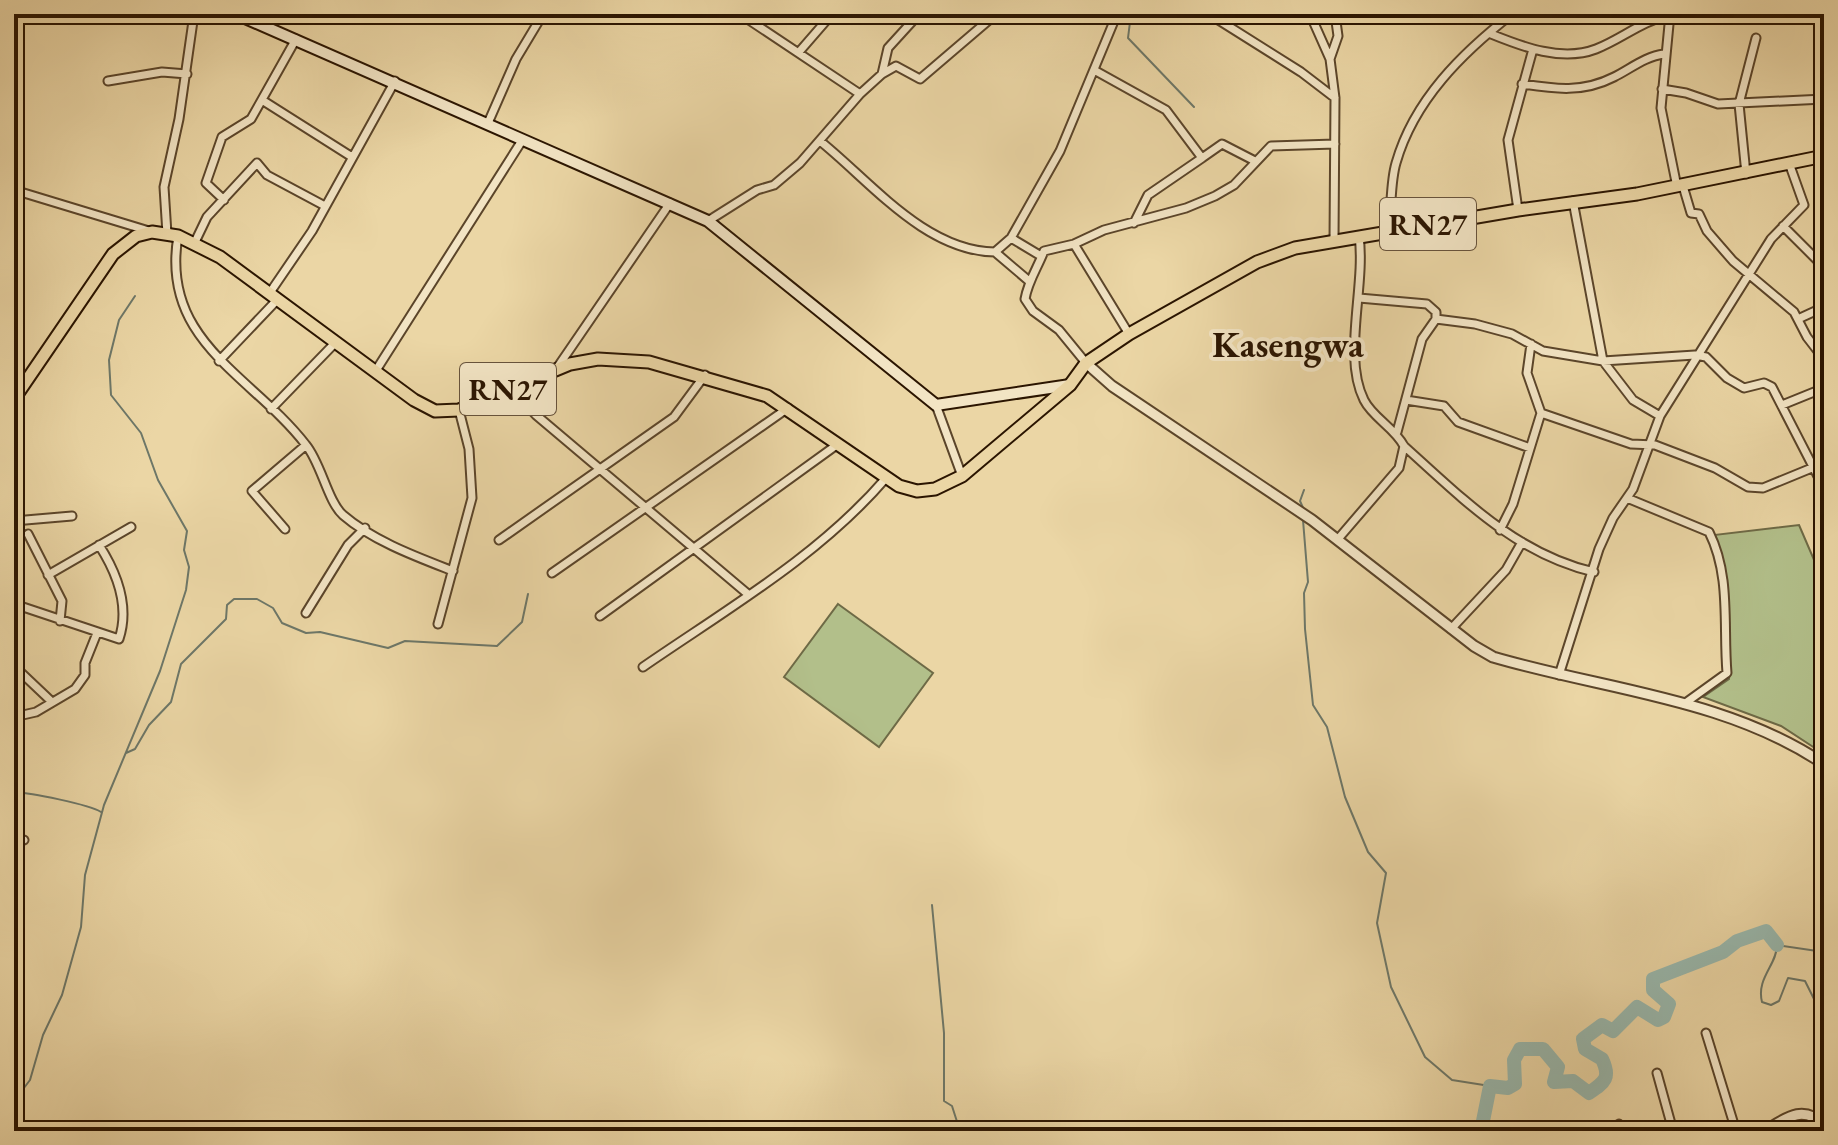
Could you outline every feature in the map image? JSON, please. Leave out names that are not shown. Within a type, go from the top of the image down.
[{"type":"main road","points":[[236,14],[395,81],[708,221],[936,405],[1070,385]]},
{"type":"main road","name":"RN27","points":[[152,232],[195,242],[375,372],[435,411],[459,410],[557,368],[598,359],[637,361],[705,375],[767,396],[886,478],[917,491],[935,489],[962,476],[1070,385],[1086,363],[1129,334],[1257,262],[1295,248],[1334,240],[1680,187],[1824,156]]},
{"type":"main road","points":[[14,399],[113,254],[136,236],[152,232]]},
{"type":"street","points":[[194,14],[187,74],[164,187],[180,295],[191,322],[219,361],[306,445],[341,514],[410,554],[453,571]]},
{"type":"street","points":[[488,123],[516,59],[543,14]]},
{"type":"street","points":[[740,14],[860,94]]},
{"type":"street","points":[[799,52],[832,14]]},
{"type":"street","points":[[882,74],[888,48],[919,14]]},
{"type":"street","points":[[708,221],[757,190],[774,185],[882,74],[896,66],[920,79],[996,14]]},
{"type":"street","points":[[995,252],[1011,238],[1060,151],[1117,14]]},
{"type":"street","points":[[1209,14],[1219,17],[1335,98]]},
{"type":"street","points":[[1310,14],[1330,59],[1335,98],[1334,240]]},
{"type":"street","points":[[1330,59],[1338,36],[1335,14]]},
{"type":"street","points":[[1388,231],[1396,165],[1417,113],[1447,72],[1512,14]]},
{"type":"street","points":[[1491,34],[1533,49],[1568,55],[1596,49],[1632,27],[1670,14],[1661,108],[1680,187],[1691,213],[1699,214],[1707,231],[1748,274],[1794,312],[1807,337],[1824,359]]},
{"type":"street","points":[[1746,174],[1739,104],[1756,38]]},
{"type":"street","points":[[224,200],[206,183],[222,137],[251,119],[296,39]]},
{"type":"street","points":[[1518,210],[1508,146],[1533,49]]},
{"type":"street","points":[[1522,84],[1564,91],[1583,88],[1610,79],[1654,55],[1664,54]]},
{"type":"street","points":[[1094,70],[1166,110],[1202,158]]},
{"type":"street","points":[[108,81],[162,72],[187,74]]},
{"type":"street","points":[[219,361],[273,297],[395,81]]},
{"type":"street","points":[[1662,89],[1718,104],[1824,99]]},
{"type":"street","points":[[262,100],[352,157]]},
{"type":"street","points":[[375,372],[523,139]]},
{"type":"street","points":[[820,141],[930,232],[967,247],[995,252],[1029,281]]},
{"type":"street","points":[[1134,223],[1148,195],[1222,144],[1255,161]]},
{"type":"street","points":[[1335,144],[1271,146],[1234,185],[1215,196],[1104,230],[1074,244],[1049,249],[1041,256],[1040,267],[1029,281],[1025,299],[1033,311],[1059,330],[1086,363],[1112,386],[1338,539],[1451,629],[1493,657],[1683,704],[1760,727],[1788,740],[1824,764]]},
{"type":"street","points":[[195,242],[207,217],[257,163],[267,175],[325,206]]},
{"type":"street","points":[[1559,675],[1608,529],[1627,498],[1660,416],[1748,274],[1783,226],[1804,205],[1789,163]]},
{"type":"street","points":[[14,190],[152,232]]},
{"type":"street","points":[[1573,201],[1603,361],[1633,400],[1660,416]]},
{"type":"street","points":[[557,368],[670,203]]},
{"type":"street","points":[[1783,226],[1824,267]]},
{"type":"street","points":[[1359,236],[1363,264],[1355,375],[1365,402],[1397,432],[1404,446],[1500,530],[1572,567],[1594,572]]},
{"type":"street","points":[[1011,238],[1041,256]]},
{"type":"street","points":[[1074,244],[1129,334]]},
{"type":"street","points":[[1359,298],[1427,304],[1436,312],[1436,319],[1422,339],[1397,432]]},
{"type":"street","points":[[1798,319],[1824,307]]},
{"type":"street","points":[[1436,319],[1512,334],[1543,351],[1603,361],[1695,355],[1706,357],[1727,378],[1744,388],[1764,383],[1772,387],[1824,488]]},
{"type":"street","points":[[271,409],[335,343]]},
{"type":"street","points":[[1500,530],[1513,504],[1541,413],[1527,373],[1531,344]]},
{"type":"street","points":[[499,540],[674,417],[705,375]]},
{"type":"street","points":[[510,388],[749,595]]},
{"type":"street","points":[[1782,405],[1824,388]]},
{"type":"street","points":[[1406,400],[1444,406],[1458,422],[1530,448]]},
{"type":"street","points":[[936,405],[962,476]]},
{"type":"street","points":[[552,573],[788,408]]},
{"type":"street","points":[[438,624],[472,498],[469,449],[459,410]]},
{"type":"street","points":[[1541,413],[1647,447],[1655,445],[1715,468],[1748,487],[1763,488],[1824,463]]},
{"type":"street","points":[[600,616],[838,444]]},
{"type":"street","points":[[285,529],[252,491],[306,445]]},
{"type":"street","points":[[1338,539],[1399,468],[1404,446]]},
{"type":"street","points":[[643,667],[795,564],[868,499],[886,478]]},
{"type":"street","points":[[1627,498],[1709,532],[1720,558],[1725,582],[1723,625],[1727,673],[1683,704]]},
{"type":"street","points":[[14,521],[72,516]]},
{"type":"street","points":[[48,575],[131,527]]},
{"type":"street","points":[[306,613],[348,545],[365,528]]},
{"type":"street","points":[[28,534],[62,601],[60,621]]},
{"type":"street","points":[[1451,629],[1506,570],[1522,542]]},
{"type":"street","points":[[14,604],[119,639],[125,620],[115,570],[99,545]]},
{"type":"street","points":[[14,717],[36,712],[75,689],[85,675],[85,663],[97,633]]},
{"type":"street","points":[[14,666],[52,702]]},
{"type":"street","points":[[14,843],[24,840]]},
{"type":"street","points":[[1706,1033],[1736,1131]]},
{"type":"street","points":[[1657,1073],[1673,1131]]},
{"type":"street","points":[[1765,1131],[1799,1112],[1809,1114],[1824,1125]]},
{"type":"green space","points":[[1799,525],[1821,576],[1824,602],[1824,754],[1781,726],[1703,697],[1729,679],[1725,580],[1714,535]]},
{"type":"green space","points":[[838,604],[933,673],[879,747],[784,677]]},
{"type":"waterway","points":[[1123,14],[1130,22],[1128,38],[1194,107]]},
{"type":"waterway","points":[[14,1101],[30,1080],[43,1035],[62,995],[81,927],[85,875],[104,805],[160,671],[186,590],[189,567],[184,550],[187,531],[158,480],[141,433],[111,395],[109,360],[119,320],[135,296]]},
{"type":"waterway","points":[[1304,490],[1300,501],[1304,510]]},
{"type":"waterway","points":[[1303,520],[1308,582],[1304,593],[1305,629],[1313,705],[1327,727],[1345,797],[1368,852],[1386,873],[1377,923],[1391,987],[1425,1057],[1452,1080],[1490,1086]]},
{"type":"waterway","points":[[126,753],[135,749],[149,725],[171,702],[181,664],[226,619],[227,605],[234,599],[257,599],[273,608],[282,623],[306,633],[320,632],[388,648],[405,641],[497,646],[522,622],[528,594]]},
{"type":"waterway","points":[[14,792],[59,799],[101,812]]},
{"type":"waterway","points":[[932,905],[944,1033],[944,1101],[952,1106],[960,1131]]},
{"type":"waterway","points":[[1481,1131],[1490,1086],[1508,1088],[1515,1084],[1514,1060],[1520,1049],[1543,1049],[1558,1067],[1554,1082],[1573,1081],[1589,1093],[1603,1082],[1606,1071],[1602,1059],[1585,1049],[1583,1039],[1602,1025],[1613,1031],[1637,1007],[1658,1020],[1664,1017],[1669,1004],[1653,990],[1653,979],[1723,952],[1737,941],[1766,931],[1777,945]]},
{"type":"waterway","points":[[1824,952],[1777,945],[1761,993],[1762,1002],[1771,1005],[1779,1001],[1788,978],[1805,981],[1816,1003],[1824,1043]]},
{"type":"district","name":"Kasengwa","points":[[1288,344]]}]
